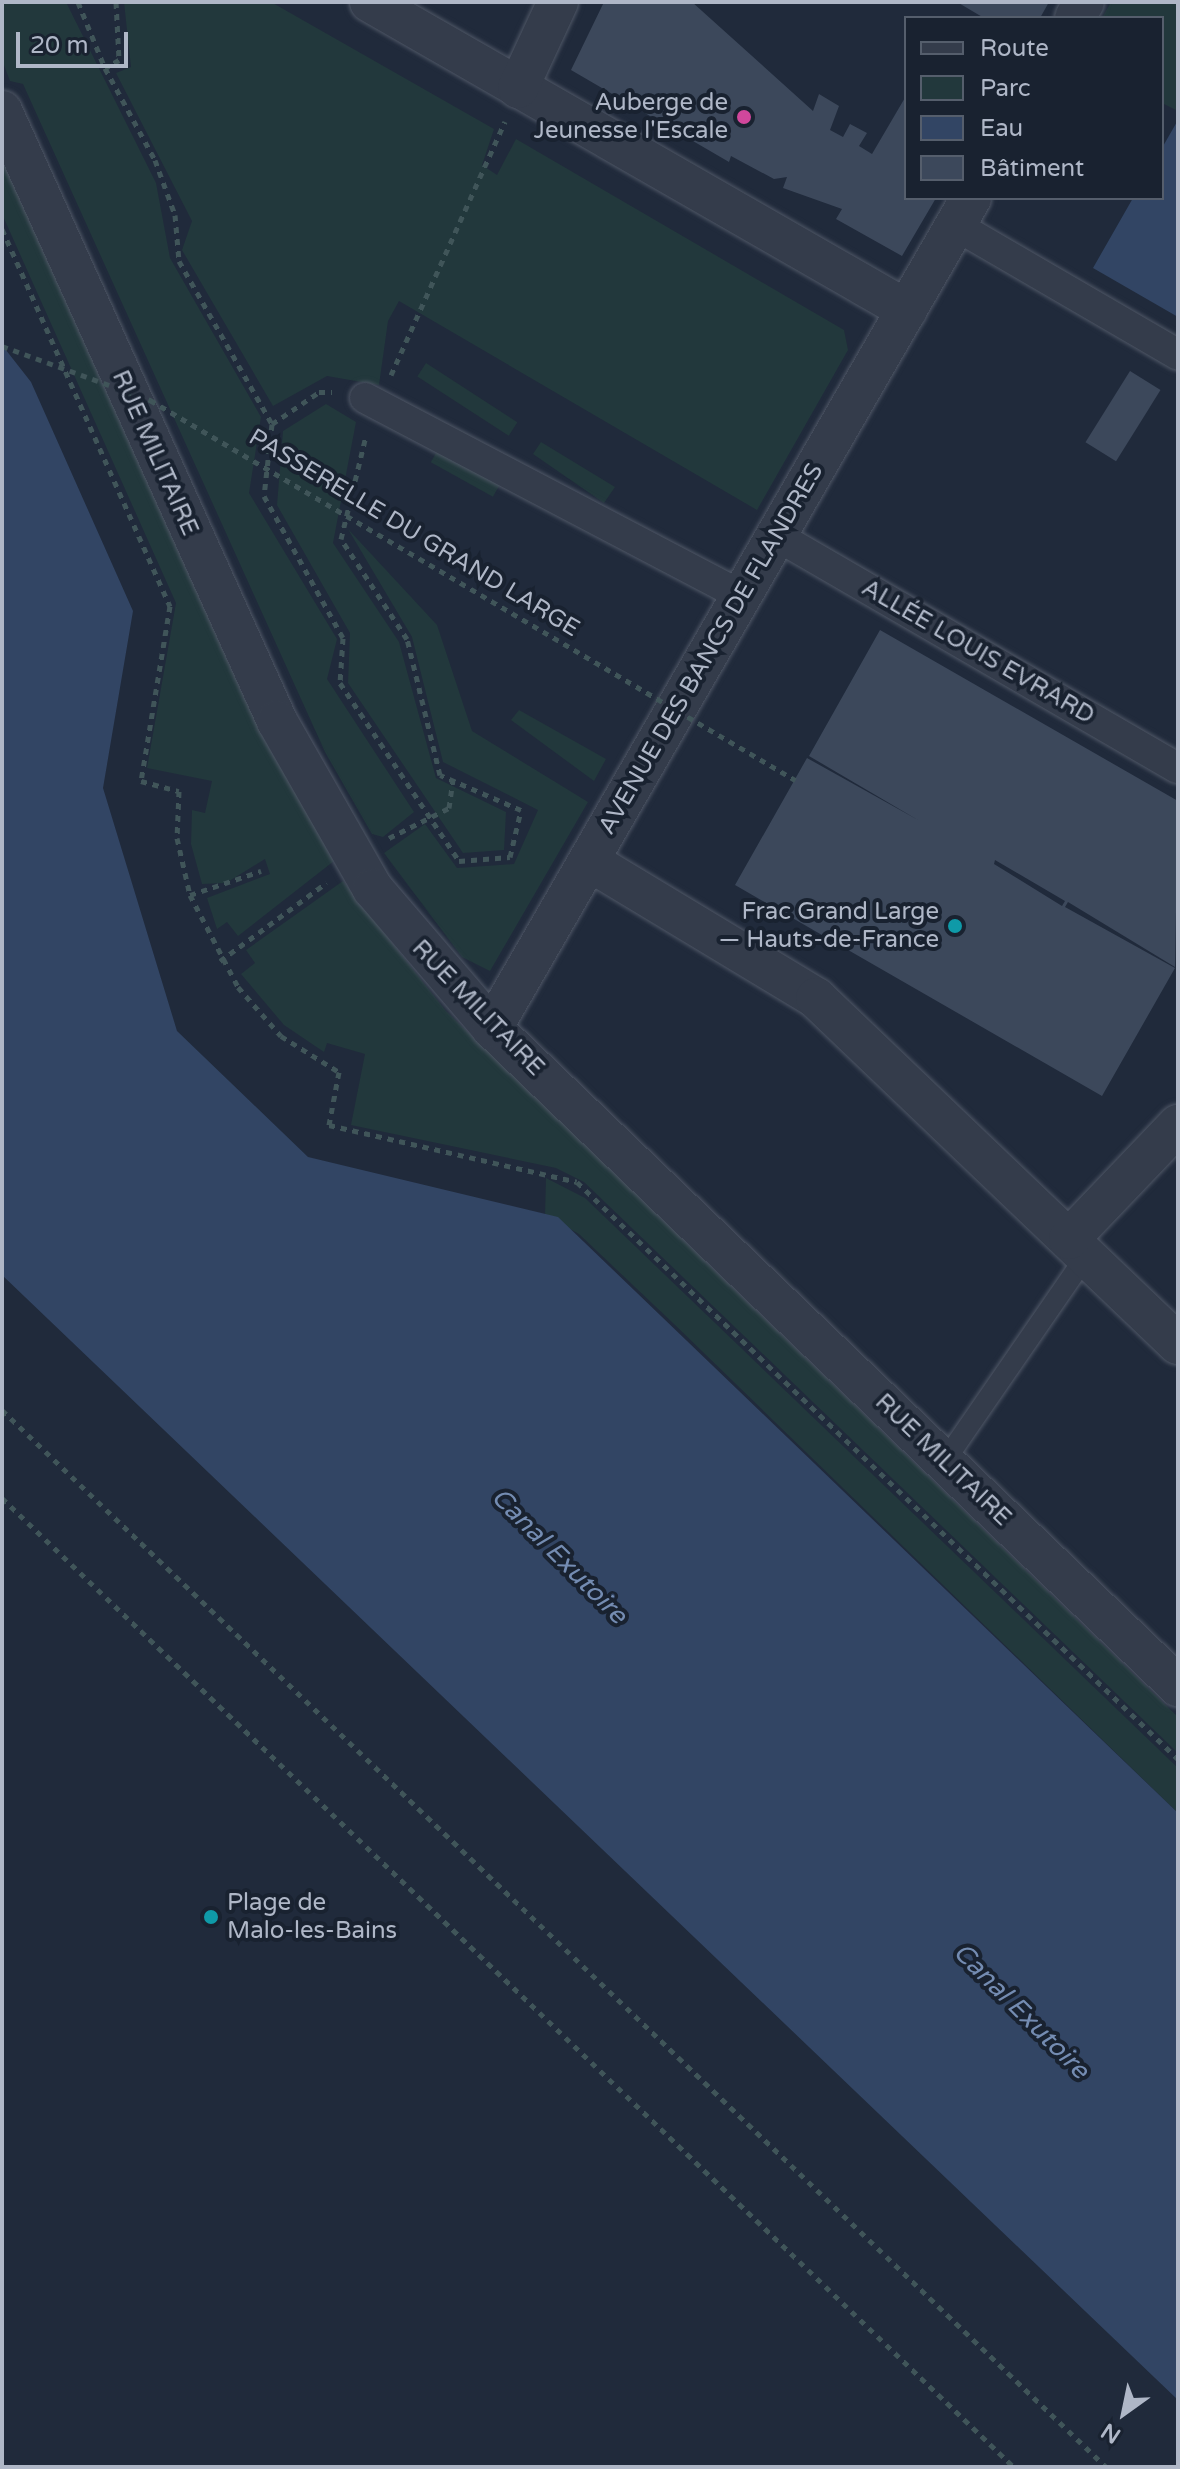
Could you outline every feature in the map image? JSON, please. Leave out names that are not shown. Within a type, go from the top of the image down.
[{"type":"street","points":[[370,2],[907,310]]},
{"type":"street","points":[[518,88],[558,2]]},
{"type":"street","name":"RUE MILITAIRE","points":[[2,111],[277,721],[370,851],[438,972],[492,1028],[1178,1686]]},
{"type":"street","points":[[963,212],[1178,355]]},
{"type":"street","name":"AVENUE DES BANCS DE FLANDRES","points":[[963,212],[589,861],[797,982],[1178,1344]]},
{"type":"street","points":[[372,401],[742,596]]},
{"type":"street","name":"ALLÉE LOUIS EVRARD","points":[[777,536],[1178,768]]},
{"type":"street","points":[[492,1028],[589,861]]},
{"type":"street","points":[[1078,1248],[1178,1125]]},
{"type":"lane","points":[[944,1462],[1078,1248]]},
{"type":"path","points":[[78,2],[105,68],[160,174],[175,215],[179,261],[272,424],[264,496],[343,638],[340,683],[459,861],[510,857],[521,810],[440,775],[407,639],[341,539],[372,401],[518,88]]},
{"type":"path","points":[[105,68],[119,60],[116,2]]},
{"type":"path","points":[[2,229],[170,606],[141,781],[179,791],[179,851],[190,895],[220,961],[270,1026],[339,1072],[329,1125],[559,1175],[584,1188],[1178,1759]]},
{"type":"path","name":"PASSERELLE DU GRAND LARGE","points":[[2,346],[132,391],[267,467],[795,780]]},
{"type":"path","points":[[272,424],[319,392],[335,393]]},
{"type":"path","points":[[220,961],[370,851],[427,814],[449,808],[453,780]]},
{"type":"path","points":[[190,895],[261,871]]},
{"type":"path","points":[[2,1410],[1106,2467]]},
{"type":"path","points":[[2,1498],[1014,2467]]},
{"type":"green space","points":[[2,2],[66,2],[156,183],[170,258],[261,417],[249,493],[337,639],[327,679],[414,812],[383,837],[372,834],[325,752],[23,84],[10,81],[2,60]]},
{"type":"green space","points":[[124,2],[271,2],[494,129],[482,165],[497,175],[516,139],[844,330],[848,350],[757,510],[399,301],[388,321],[379,385],[327,376],[273,406],[182,250],[192,221],[116,73],[131,67]]},
{"type":"green space","points":[[1111,2],[1178,2],[1178,111],[1164,104],[1164,16],[1103,16]]},
{"type":"green space","points":[[2,160],[248,706],[334,861],[238,936],[227,922],[217,929],[207,898],[270,874],[265,859],[226,883],[202,884],[191,844],[192,810],[205,813],[212,781],[147,768],[176,603],[2,214]]},
{"type":"green space","points":[[426,363],[517,422],[509,436],[417,376]]},
{"type":"green space","points":[[326,404],[356,422],[333,543],[399,642],[436,778],[506,812],[504,850],[463,853],[348,683],[350,633],[277,505],[283,431]]},
{"type":"green space","points":[[541,442],[615,487],[604,503],[533,454]]},
{"type":"green space","points":[[441,444],[503,478],[493,497],[431,462]]},
{"type":"green space","points":[[348,529],[437,625],[472,731],[588,802],[490,971],[462,957],[384,853],[425,824],[457,868],[514,864],[538,810],[443,762],[412,637]]},
{"type":"green space","points":[[519,710],[606,759],[594,781],[511,720]]},
{"type":"green space","points":[[343,881],[446,1011],[1178,1717],[1178,1753],[584,1182],[556,1168],[351,1125],[365,1054],[327,1043],[324,1052],[284,1025],[241,974],[255,963],[246,950]]},
{"type":"green space","points":[[546,1178],[585,1198],[1178,1768],[1178,1813],[579,1234],[545,1215]]},
{"type":"water","points":[[1178,120],[1178,317],[1093,268],[1132,200],[1164,200],[1164,144]]},
{"type":"water","name":"Canal Exutoire","points":[[2,345],[31,382],[133,611],[103,788],[177,1031],[308,1157],[558,1217],[1178,1813],[1178,2400],[2,1275]]},
{"type":"building","name":"Auberge de Jeunesse l'Escale","points":[[604,2],[692,2],[813,111],[819,94],[839,106],[830,130],[843,137],[850,124],[867,133],[859,146],[872,154],[904,99],[904,200],[935,200],[902,256],[836,219],[842,209],[783,188],[787,177],[774,179],[731,156],[729,162],[571,70]]},
{"type":"building","points":[[957,2],[1049,2],[1041,16],[981,16]]},
{"type":"building","points":[[1130,371],[1161,390],[1116,461],[1085,442]]},
{"type":"building","points":[[880,630],[1178,801],[1175,967],[1068,902],[1065,907],[1175,968],[1102,1096],[735,885],[807,758],[918,820],[809,756]],"holes":[[[995,860],[1065,901],[1062,906],[994,864]]]},
{"type":"place","name":"Auberge de Jeunesse l'Escale","points":[[744,117]]},
{"type":"place","name":"Frac Grand Large — Hauts-de-France","points":[[955,926]]},
{"type":"place","name":"Plage de Malo-les-Bains","points":[[211,1917]]}]
